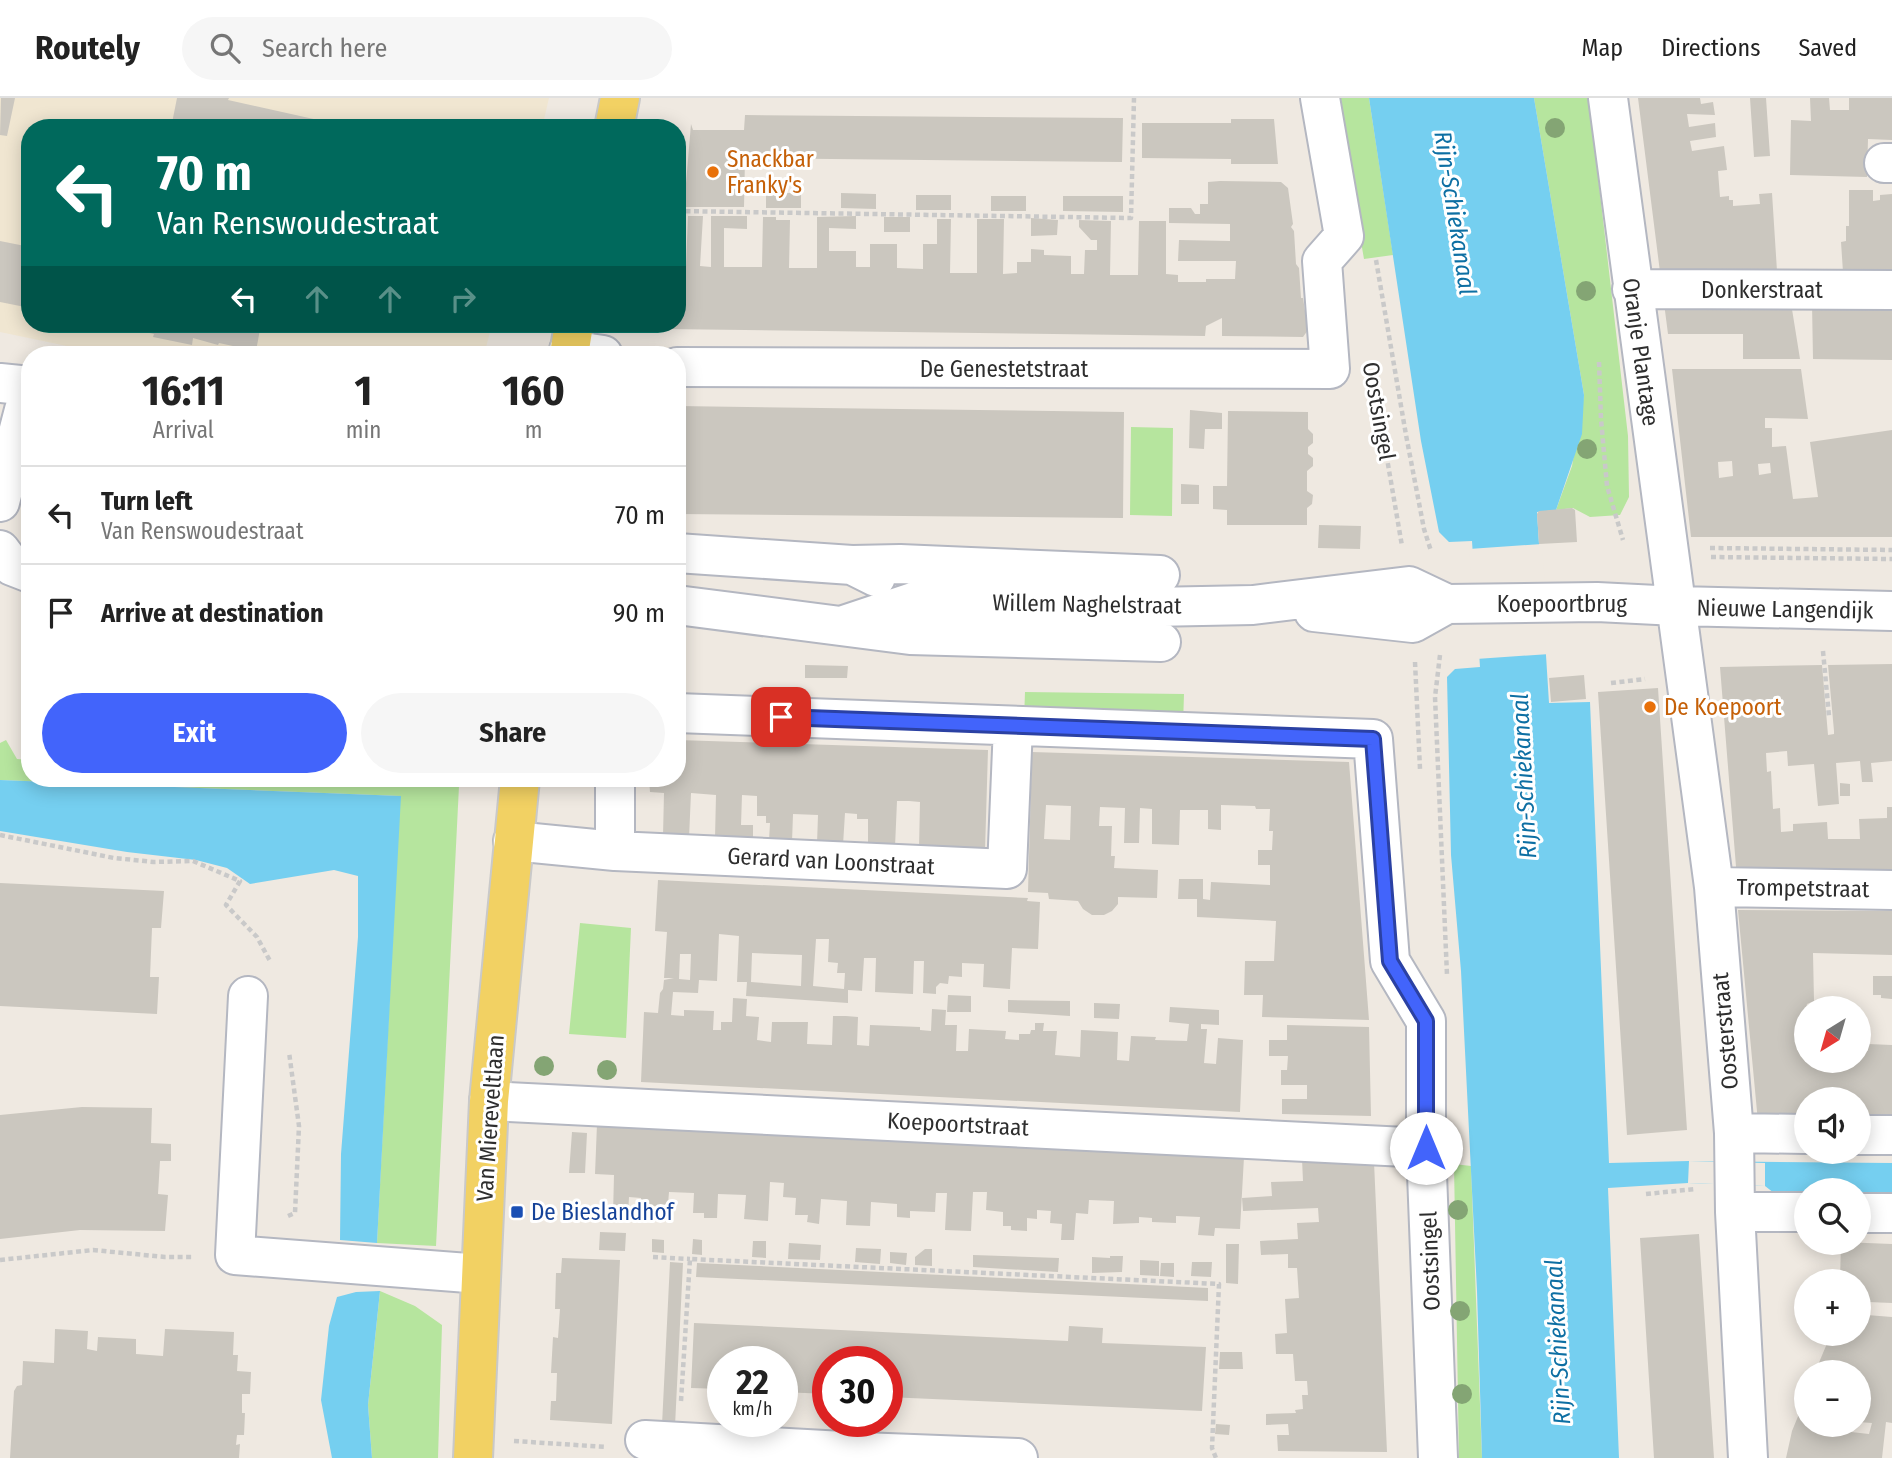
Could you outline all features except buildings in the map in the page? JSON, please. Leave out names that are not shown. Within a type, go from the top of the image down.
[{"type":"main road","points":[[616,119],[620,98]]},
{"type":"main road","name":"Van Miereveltlaan","points":[[474,1448],[489,1101],[519,787]]},
{"type":"street","name":"Oostsingel","points":[[1320,98],[1344,236],[1322,261],[1330,369]]},
{"type":"street","name":"Oranje Plantage","points":[[1608,98],[1677,607]]},
{"type":"street","name":"Donkerstraat","points":[[1632,289],[1892,290]]},
{"type":"street","name":"De Genestetstraat","points":[[686,368],[1330,369]]},
{"type":"street","points":[[0,502],[17,398]]},
{"type":"street","points":[[0,550],[12,566],[21,570]]},
{"type":"street","name":"Willem Naghelstraat","points":[[686,553],[852,565],[922,599]]},
{"type":"street","points":[[852,565],[900,564],[1160,575]]},
{"type":"street","points":[[1409,586],[1460,604]]},
{"type":"street","name":"Willem Naghelstraat","points":[[686,606],[844,625],[922,599],[1100,608],[1253,605],[1409,586]]},
{"type":"street","name":"Koepoortbrug","points":[[1460,604],[1598,602],[1677,607]]},
{"type":"street","name":"Willem Naghelstraat","points":[[1253,605],[1413,623],[1460,604]]},
{"type":"street","name":"Nieuwe Langendijk","points":[[1677,607],[1892,611]]},
{"type":"street","name":"Oosterstraat","points":[[1677,607],[1714,887],[1735,1174],[1748,1458]]},
{"type":"street","points":[[844,625],[910,635],[1161,642]]},
{"type":"street","points":[[686,713],[1013,726]]},
{"type":"street","name":"Oostsingel","points":[[1013,726],[1373,739],[1390,961],[1426,1021],[1426,1148],[1438,1458]]},
{"type":"street","name":"Gerard van Loonstraat","points":[[513,841],[615,852],[1007,869],[1013,726]]},
{"type":"street","points":[[615,787],[615,852]]},
{"type":"street","name":"Trompetstraat","points":[[1714,887],[1892,890]]},
{"type":"street","points":[[248,996],[235,1255],[481,1274]]},
{"type":"street","name":"Koepoortstraat","points":[[489,1101],[1426,1148]]},
{"type":"street","points":[[1871,1135],[1892,1135]]},
{"type":"street","points":[[1735,1174],[1794,1141]]},
{"type":"street","points":[[1735,1174],[1794,1206]]},
{"type":"street","points":[[1871,1213],[1892,1213]]},
{"type":"street","points":[[662,1441],[860,1455],[1018,1458]]},
{"type":"path","points":[[686,211],[1130,218],[1135,98]]},
{"type":"path","points":[[1376,259],[1424,529],[1460,604],[1435,697],[1448,987]]},
{"type":"path","name":"Oostsingel","points":[[1370,360],[1409,586]]},
{"type":"path","points":[[1710,548],[1892,550]]},
{"type":"path","points":[[1736,548],[1736,557]]},
{"type":"path","points":[[1702,556],[1892,559]]},
{"type":"path","points":[[1819,609],[1829,716]]},
{"type":"path","points":[[1646,1194],[1699,1189],[1735,1174]]},
{"type":"path","points":[[0,1260],[93,1250],[165,1258],[235,1255]]},
{"type":"path","points":[[653,1257],[1219,1284],[1212,1448],[1216,1458]]},
{"type":"path","points":[[474,1448],[618,1447],[662,1441],[690,1259]]},
{"type":"shaded area","points":[[0,98],[549,98],[544,119],[21,119],[21,333],[490,333],[486,346],[67,346],[0,332]]},
{"type":"green space","points":[[1336,98],[1369,98],[1393,255],[1364,259]]},
{"type":"green space","points":[[1534,98],[1589,98],[1628,436],[1629,497],[1620,515],[1590,517],[1573,508],[1556,510],[1572,466],[1584,395]]},
{"type":"green space","points":[[1131,427],[1173,428],[1172,516],[1130,515]]},
{"type":"green space","points":[[1025,692],[1184,694],[1183,725],[1024,720]]},
{"type":"green space","points":[[6,740],[17,759],[21,759],[21,781],[0,780],[0,743]]},
{"type":"green space","points":[[175,787],[459,787],[436,1246],[377,1243],[400,796]]},
{"type":"green space","points":[[580,923],[631,928],[626,1038],[569,1034]]},
{"type":"green space","points":[[1454,1164],[1471,1166],[1482,1458],[1459,1458]]},
{"type":"green space","points":[[380,1291],[415,1306],[442,1325],[438,1458],[372,1458],[368,1405]]},
{"type":"water","name":"Rijn-Schiekanaal","points":[[1369,98],[1534,98],[1584,395],[1582,434],[1556,510],[1537,512],[1549,703],[1590,702],[1609,1163],[1892,1163],[1892,1200],[1871,1198],[1871,1178],[1794,1178],[1794,1194],[1774,1193],[1765,1186],[1688,1183],[1608,1188],[1619,1458],[1482,1458],[1477,1291],[1461,971],[1451,855],[1447,677],[1455,669],[1480,667],[1472,541],[1449,542],[1439,532],[1421,441]]},
{"type":"water","points":[[0,780],[21,781],[21,787],[175,787],[401,796],[377,1243],[340,1240],[341,1154],[358,937],[358,876],[334,870],[250,884],[227,868],[196,860],[127,852],[0,831]]},
{"type":"water","points":[[380,1291],[368,1405],[372,1458],[332,1458],[321,1400],[329,1326],[337,1297],[356,1292]]},
{"type":"pier","points":[[1542,544],[1550,654],[1476,659],[1469,549]]},
{"type":"pier","points":[[1689,1161],[1765,1163],[1765,1186],[1688,1183]]},
{"type":"place","name":"Snackbar Franky's","points":[[713,172]]},
{"type":"place","name":"De Koepoort","points":[[1650,707]]},
{"type":"place","name":"De Bieslandhof","points":[[517,1212]]},
{"type":"route","points":[[781,717],[1373,739],[1390,961],[1426,1021],[1426,1148]]}]
